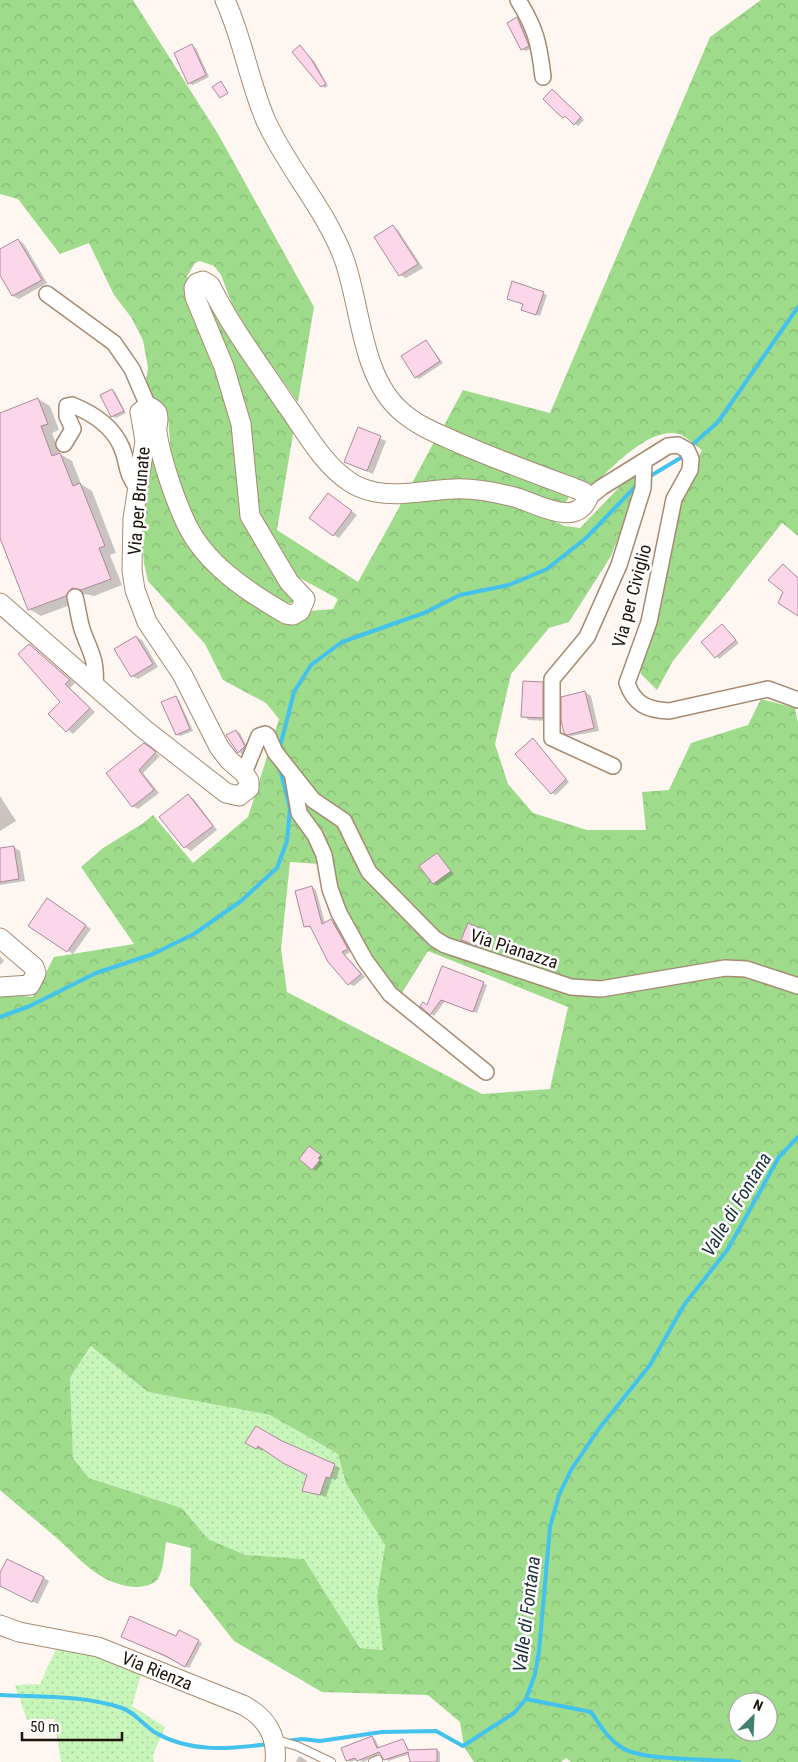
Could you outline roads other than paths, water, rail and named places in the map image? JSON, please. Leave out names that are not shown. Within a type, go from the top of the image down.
[{"type":"street","points":[[225,0],[239,37],[251,85],[266,121],[283,156],[328,227],[344,258],[372,368],[385,394],[401,412],[431,431],[584,492],[588,498]]},
{"type":"street","points":[[518,0],[533,25],[540,52],[542,77]]},
{"type":"street","name":"Via per Brunate","points":[[244,773],[229,760],[219,747],[182,674],[141,610],[132,570],[133,519],[145,441],[140,412],[142,408],[148,406],[155,410],[158,415],[157,430],[164,459],[185,522],[199,547],[225,572],[286,614],[293,615],[300,612],[305,599],[289,582],[250,516],[241,424],[224,367],[195,297],[194,288],[197,283],[203,281],[210,285],[238,335],[313,443],[337,471],[356,485],[374,492],[406,495],[455,489],[479,490],[518,498],[559,512],[578,510],[585,506],[588,498]]},
{"type":"street","points":[[47,294],[114,343],[132,369],[148,406]]},
{"type":"street","points":[[64,444],[72,429],[67,416],[67,406],[72,405],[96,416],[121,446],[128,476],[138,489]]},
{"type":"street","name":"Via per Civiglio","points":[[588,498],[602,487],[668,446],[678,445],[687,450],[691,459],[690,470],[674,499],[649,622],[627,683],[632,697],[642,706],[656,711],[669,711],[768,689],[798,700]]},
{"type":"street","points":[[613,766],[552,738],[552,679],[587,637],[619,566],[643,488],[644,461]]},
{"type":"street","points":[[75,597],[82,631],[93,653],[96,669],[95,685]]},
{"type":"street","points":[[0,603],[144,729],[226,794],[239,796],[249,788],[249,781],[244,773]]},
{"type":"street","name":"Via Pianazza","points":[[244,773],[259,736],[262,734],[268,736],[275,752],[313,800],[344,821],[369,872],[435,939],[445,945],[570,987],[586,989],[601,989],[725,968],[746,969],[798,986]]},
{"type":"street","name":"Via Pianazza","points":[[288,770],[299,814],[315,835],[324,855],[330,889],[339,912],[365,960],[390,994],[486,1072]]},
{"type":"street","points":[[0,938],[34,967],[36,973],[30,985],[0,987]]},
{"type":"street","name":"Via Rienza","points":[[0,1625],[18,1632],[98,1647],[243,1705],[263,1719],[274,1739],[275,1761]]},
{"type":"lane","points":[[274,1739],[298,1746],[331,1762]]},
{"type":"waterway","points":[[692,445],[718,422],[798,307]]},
{"type":"waterway","points":[[647,478],[682,457]]},
{"type":"waterway","points":[[279,751],[294,692],[311,665],[342,642],[424,613],[460,595],[509,585],[547,569],[586,538],[637,485]]},
{"type":"waterway","points":[[0,1017],[30,1006],[96,973],[153,954],[194,934],[241,901],[277,868],[287,841],[290,808],[279,765]]},
{"type":"waterway","name":"Valle di Fontana","points":[[287,1741],[302,1739],[320,1741],[382,1732],[436,1731],[463,1746],[514,1713],[526,1699],[535,1674],[539,1651],[550,1527],[559,1495],[571,1470],[598,1430],[650,1365],[684,1305],[728,1249],[779,1157],[798,1137]]},
{"type":"waterway","name":"Valle di Fontana","points":[[0,1695],[62,1697],[107,1704],[127,1710],[156,1733],[183,1744],[197,1747],[225,1748],[268,1744]]},
{"type":"waterway","points":[[526,1699],[591,1712],[612,1740],[631,1752],[677,1759],[739,1762]]}]
